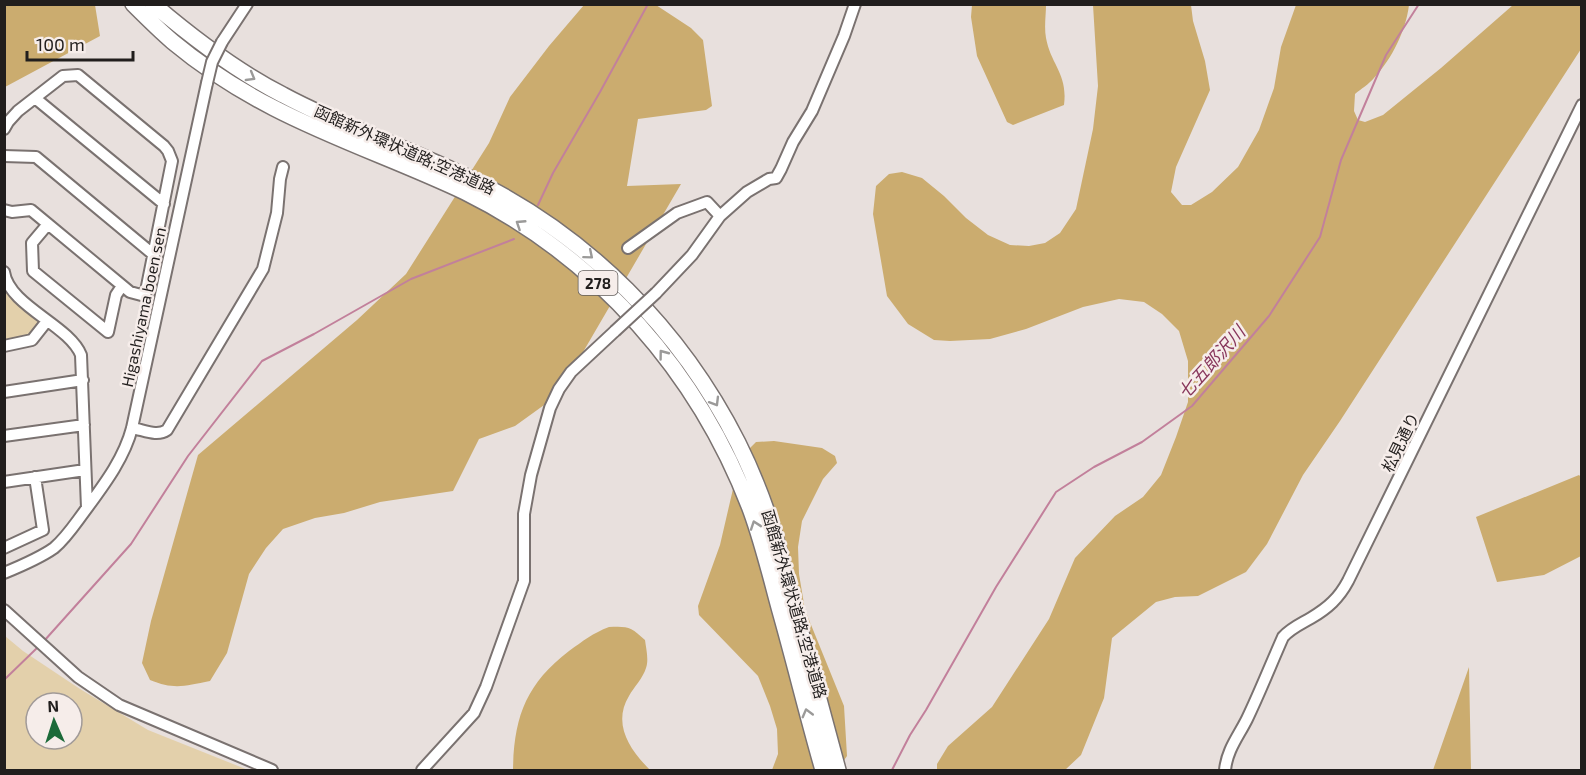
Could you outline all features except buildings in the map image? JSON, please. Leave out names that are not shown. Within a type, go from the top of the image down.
[{"type":"highway","name":"函館新外環状道路;空港道路","points":[[133,4],[174,43],[221,77],[272,108],[466,193],[502,213],[573,261],[625,309],[682,379],[705,414],[738,480],[762,545],[830,768]]},
{"type":"highway","name":"函館新外環状道路;空港道路","points":[[153,4],[185,32],[229,64],[282,95],[333,120],[458,172],[510,200],[583,250],[636,298],[667,333],[695,371],[723,416],[752,474],[776,540],[830,768]]},
{"type":"street","name":"Higashiyama boen sen","points":[[4,573],[54,548],[73,528],[122,456],[132,428],[212,62],[247,4]]},
{"type":"street","points":[[422,771],[474,713],[486,687],[524,581],[524,514],[531,475],[550,408],[559,389],[572,372],[656,293],[692,255],[720,216],[747,192],[769,179],[776,178],[793,142],[812,111],[855,4]]},
{"type":"street","points":[[4,129],[18,111],[63,76],[78,75],[168,151],[172,161],[145,296],[130,292],[122,286],[31,210],[12,212],[4,210]]},
{"type":"street","points":[[35,98],[164,204]]},
{"type":"street","name":"松見通り","points":[[1225,771],[1231,747],[1246,721],[1283,637],[1288,631],[1334,603],[1348,581],[1581,105]]},
{"type":"street","points":[[4,156],[36,157],[154,255]]},
{"type":"street","points":[[132,428],[156,433],[167,430],[263,269],[277,213],[283,167]]},
{"type":"street","points":[[628,248],[677,213],[707,202],[720,216]]},
{"type":"street","points":[[48,224],[32,243],[33,271],[108,332],[116,295],[122,286]]},
{"type":"street","points":[[4,272],[15,294],[78,347],[82,360],[87,508]]},
{"type":"street","points":[[4,345],[32,340],[47,321]]},
{"type":"street","points":[[4,392],[83,380]]},
{"type":"street","points":[[4,436],[84,425]]},
{"type":"street","points":[[4,482],[86,470]]},
{"type":"street","points":[[4,548],[43,530],[35,477]]},
{"type":"street","points":[[4,610],[78,677],[119,705],[272,771]]},
{"type":"shaded area","points":[[5,4],[95,5],[100,36],[5,87]]},
{"type":"shaded area","points":[[584,5],[656,5],[691,28],[703,40],[712,106],[706,110],[638,119],[627,186],[681,184],[558,395],[515,426],[479,439],[453,491],[380,502],[344,513],[315,518],[283,529],[266,548],[249,574],[227,653],[210,681],[173,686],[150,680],[142,663],[151,621],[198,455],[357,320],[406,274],[489,143],[510,97]]},
{"type":"shaded area","points":[[972,5],[1046,5],[1046,38],[1064,85],[1064,105],[1013,125],[1007,122],[977,56],[971,17]]},
{"type":"shaded area","points":[[1093,5],[1191,5],[1210,90],[1176,167],[1171,192],[1182,205],[1191,205],[1212,192],[1238,167],[1259,130],[1274,88],[1281,47],[1296,5],[1409,5],[1405,24],[1392,53],[1372,80],[1355,94],[1354,111],[1358,120],[1365,122],[1383,115],[1513,5],[1581,5],[1581,49],[1303,475],[1267,544],[1246,572],[1198,596],[1175,597],[1156,602],[1112,638],[1104,698],[1081,755],[1065,770],[937,770],[937,764],[948,746],[992,707],[1049,619],[1075,558],[1115,516],[1143,497],[1161,475],[1188,402],[1188,361],[1179,331],[1162,314],[1144,302],[1119,299],[1083,307],[1026,329],[990,339],[934,340],[908,324],[887,296],[873,214],[876,186],[889,174],[902,172],[922,178],[988,235],[1010,245],[1029,246],[1045,243],[1060,233],[1076,209],[1093,129],[1098,86]]},
{"type":"shaded area","points":[[4,285],[39,319],[40,325],[29,337],[5,341]]},
{"type":"shaded area","points":[[774,441],[822,448],[835,456],[837,463],[823,479],[802,521],[798,547],[799,574],[805,610],[844,706],[847,756],[837,770],[772,770],[778,754],[777,729],[758,676],[699,615],[698,606],[720,545],[736,476],[744,454],[756,442]]},
{"type":"shaded area","points":[[1579,475],[1582,478],[1581,556],[1544,575],[1497,582],[1476,517]]},
{"type":"shaded area","points":[[609,627],[629,628],[645,640],[647,665],[624,706],[622,717],[630,745],[650,770],[513,770],[516,734],[525,703],[533,689],[554,663],[593,635]]},
{"type":"shaded area","points":[[5,636],[23,651],[83,691],[24,691],[24,751],[84,751],[84,691],[148,730],[248,770],[5,770]]},
{"type":"shaded area","points":[[1469,667],[1471,770],[1433,770]]},
{"type":"waterway","points":[[538,205],[553,173],[648,4]]},
{"type":"waterway","name":"七五郎沢川","points":[[892,770],[996,587],[1056,492],[1094,467],[1142,442],[1192,406],[1269,316],[1320,237],[1341,160],[1386,55],[1419,4]]},
{"type":"waterway","points":[[44,641],[131,544],[188,456],[262,361],[411,279],[514,239]]},
{"type":"waterway","points":[[4,680],[38,647]]}]
